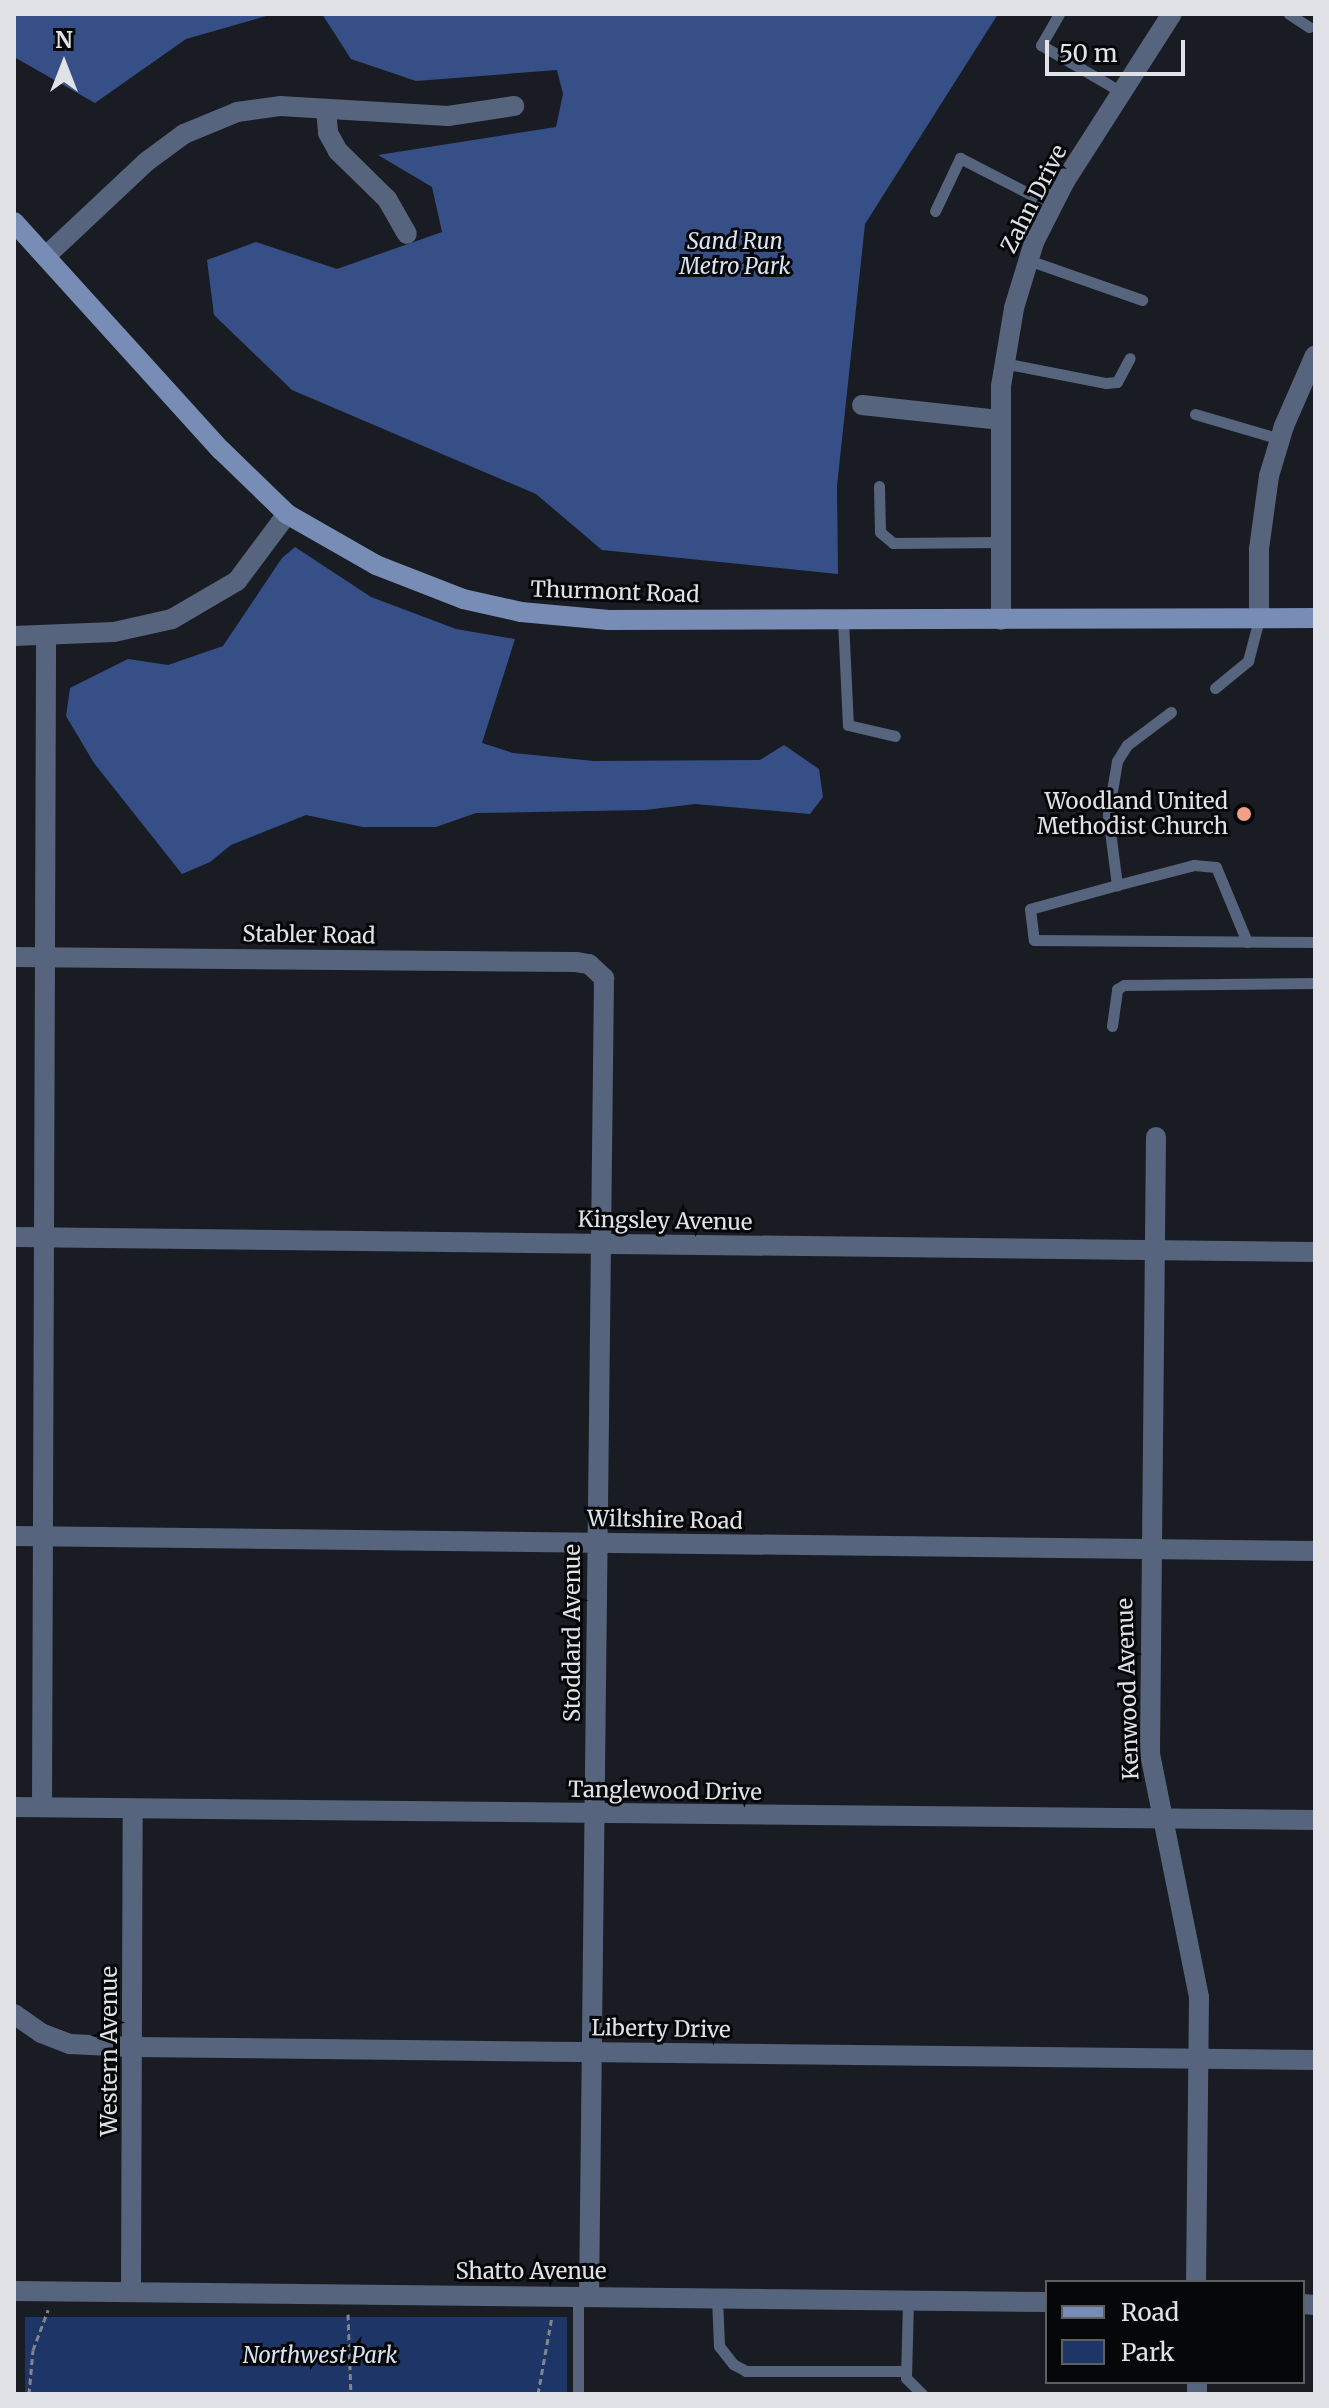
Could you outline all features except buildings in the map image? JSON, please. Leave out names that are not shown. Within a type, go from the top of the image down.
[{"type":"street","name":"Zahn Drive","points":[[1001,620],[1003,363],[1028,260],[1053,206],[1172,14]]},
{"type":"street","points":[[46,256],[146,162],[184,134],[237,112],[280,106],[448,116],[514,106]]},
{"type":"street","points":[[326,109],[328,133],[338,151],[387,199],[407,234]]},
{"type":"street","name":"Thurmont Road","points":[[14,222],[221,450],[287,514],[405,578],[521,612],[609,620],[1315,618]]},
{"type":"street","points":[[1259,619],[1260,534],[1280,439],[1315,355]]},
{"type":"street","points":[[862,405],[1001,420]]},
{"type":"street","points":[[14,636],[143,628],[187,613],[237,581],[287,514]]},
{"type":"street","points":[[42,1807],[46,636]]},
{"type":"street","name":"Stabler Road","points":[[14,957],[576,962],[599,973]]},
{"type":"street","name":"Stoddard Avenue","points":[[584,2296],[592,2053],[592,1814],[607,992],[599,973]]},
{"type":"street","name":"Kenwood Avenue","points":[[1156,1137],[1150,1754],[1160,1818],[1194,1957],[1199,2058],[1196,2280]]},
{"type":"street","name":"Kingsley Avenue","points":[[14,1237],[1315,1252]]},
{"type":"street","name":"Wiltshire Road","points":[[14,1536],[1315,1551]]},
{"type":"street","name":"Tanglewood Drive","points":[[14,1807],[1315,1820]]},
{"type":"street","name":"Western Avenue","points":[[131,2292],[133,1810]]},
{"type":"street","name":"Liberty Drive","points":[[14,2014],[55,2040],[132,2047],[1315,2060]]},
{"type":"street","name":"Shatto Avenue","points":[[14,2291],[1045,2302]]},
{"type":"lane","points":[[1059,14],[1041,45],[1123,93]]},
{"type":"lane","points":[[1289,14],[1309,27]]},
{"type":"lane","points":[[935,211],[960,158],[1053,206]]},
{"type":"lane","points":[[1028,260],[1142,300]]},
{"type":"lane","points":[[1003,363],[1106,383],[1117,382],[1130,358]]},
{"type":"lane","points":[[1195,414],[1280,439]]},
{"type":"lane","points":[[879,486],[880,532],[893,543],[1001,542]]},
{"type":"lane","points":[[1215,688],[1248,661],[1259,619]]},
{"type":"lane","points":[[843,620],[848,725],[859,732],[895,736]]},
{"type":"lane","points":[[1117,885],[1108,815],[1117,761],[1127,745],[1171,712]]},
{"type":"lane","points":[[1247,942],[1216,867],[1194,865],[1030,909],[1034,940],[1247,942],[1315,942]]},
{"type":"lane","points":[[1112,1026],[1114,997],[1124,985],[1315,983]]},
{"type":"lane","points":[[578,2394],[584,2296]]},
{"type":"lane","points":[[717,2298],[719,2346],[746,2371],[905,2371]]},
{"type":"lane","points":[[908,2301],[905,2371],[922,2394]]},
{"type":"path","points":[[29,2394],[33,2350],[55,2291]]},
{"type":"path","points":[[348,2295],[351,2394]]},
{"type":"path","points":[[538,2394],[552,2334],[552,2296]]},
{"type":"green space","points":[[14,14],[273,14],[186,39],[95,103],[14,57]]},
{"type":"green space","name":"Sand Run Metro Park","points":[[322,14],[998,14],[865,224],[837,486],[838,574],[602,550],[536,494],[292,390],[214,315],[207,260],[256,242],[337,269],[442,232],[432,187],[378,155],[556,127],[563,94],[557,70],[416,81],[351,59]]},
{"type":"green space","points":[[295,547],[371,597],[456,629],[515,639],[482,743],[513,753],[594,761],[760,760],[784,745],[819,769],[823,797],[810,814],[695,804],[645,810],[476,813],[436,827],[363,827],[306,815],[231,845],[210,862],[182,874],[94,763],[66,716],[70,688],[128,659],[168,665],[223,646],[282,558]]},
{"type":"green space","name":"Northwest Park","points":[[25,2317],[567,2317],[567,2394],[25,2394]]},
{"type":"place","name":"Woodland United Methodist Church","points":[[1244,814]]}]
